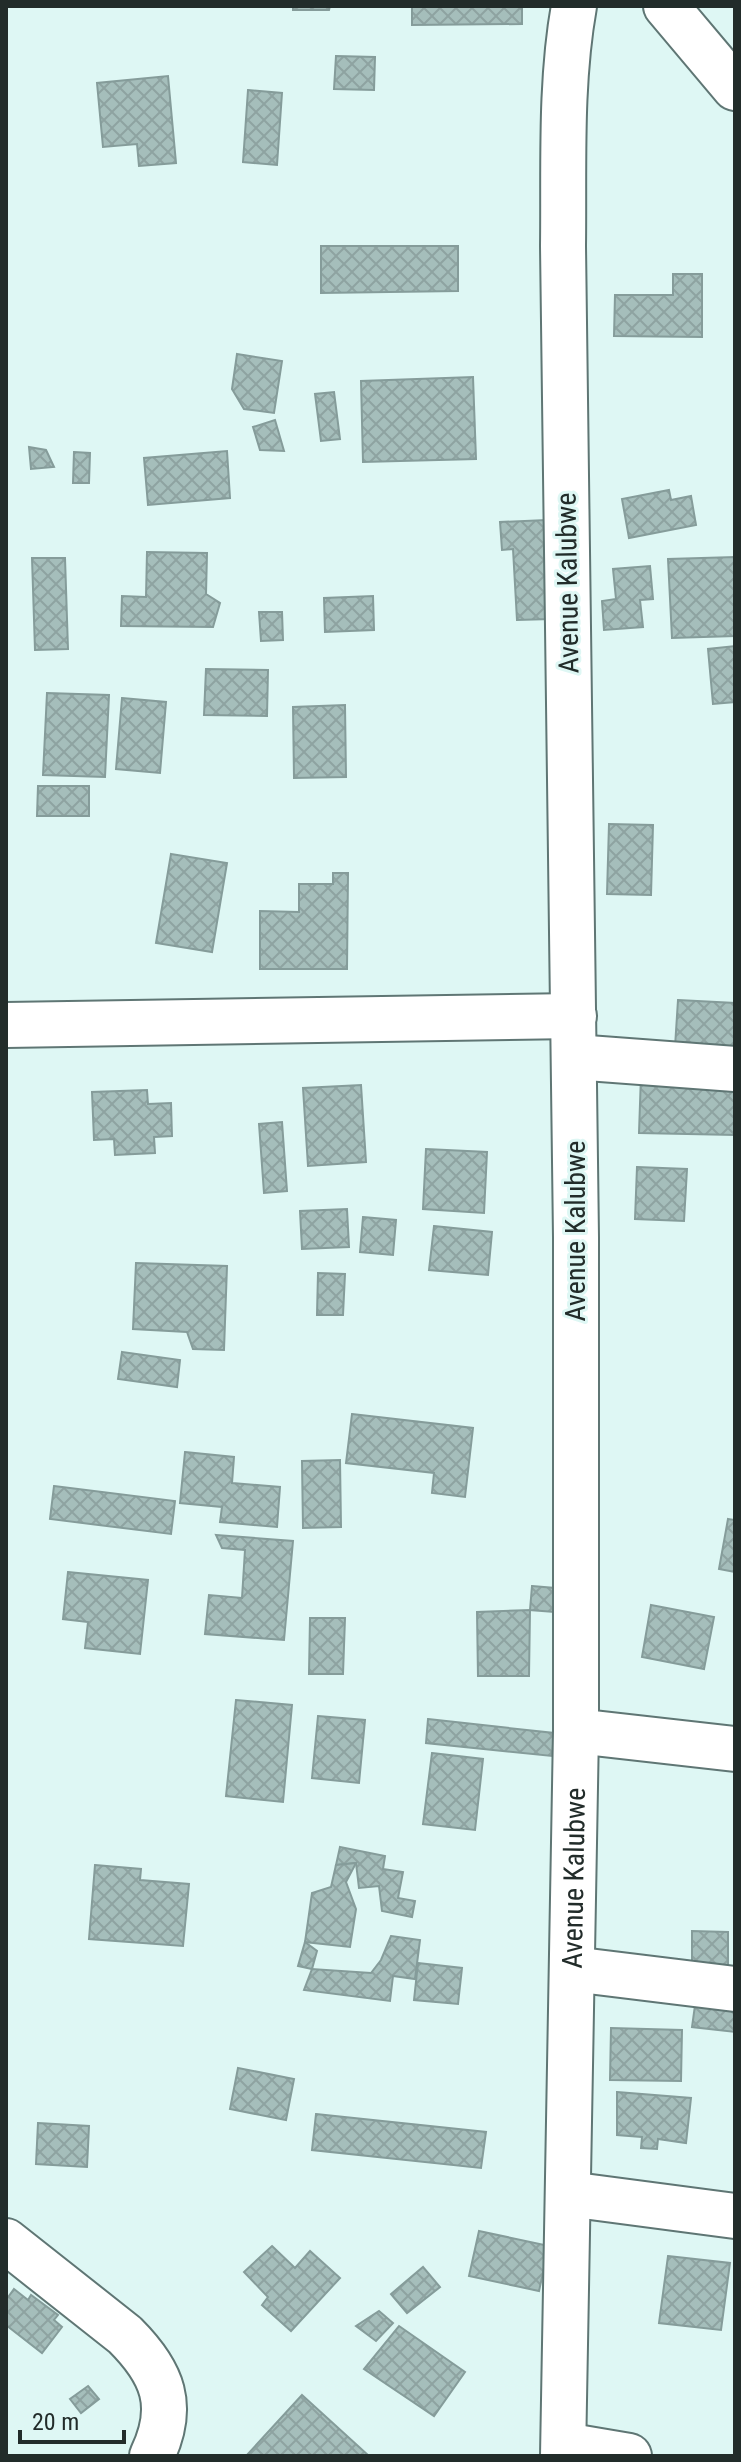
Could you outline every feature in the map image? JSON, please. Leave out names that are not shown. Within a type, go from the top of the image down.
[{"type":"street","name":"Avenue Kalubwe","points":[[563,2451],[576,1731],[576,1237],[563,246],[565,105],[569,34],[574,6]]},
{"type":"street","points":[[666,6],[735,88]]},
{"type":"street","points":[[6,1025],[574,1037],[735,1069]]},
{"type":"street","points":[[576,1731],[735,1749]]},
{"type":"street","points":[[572,1969],[735,1989]]},
{"type":"street","points":[[568,2194],[735,2216]]},
{"type":"street","points":[[6,2241],[125,2335],[156,2373],[165,2408],[162,2430],[152,2456]]},
{"type":"street","points":[[563,2451],[629,2456]]},
{"type":"building","points":[[293,6],[330,6],[329,10],[293,10]]},
{"type":"building","points":[[412,6],[522,6],[522,24],[412,25]]},
{"type":"building","points":[[336,56],[375,57],[374,90],[334,89]]},
{"type":"building","points":[[168,76],[176,163],[139,166],[137,144],[103,147],[97,83]]},
{"type":"building","points":[[248,90],[282,93],[277,165],[243,162]]},
{"type":"building","points":[[321,246],[458,246],[458,291],[321,293]]},
{"type":"building","points":[[673,274],[702,274],[702,337],[614,336],[615,295],[673,295]]},
{"type":"building","points":[[237,354],[282,361],[274,413],[244,409],[232,389]]},
{"type":"building","points":[[473,377],[476,459],[363,462],[361,381]]},
{"type":"building","points":[[334,392],[340,439],[321,441],[315,394]]},
{"type":"building","points":[[275,420],[284,451],[260,450],[253,427]]},
{"type":"building","points":[[29,447],[46,450],[54,467],[31,469]]},
{"type":"building","points":[[227,451],[230,498],[148,505],[144,458]]},
{"type":"building","points":[[74,452],[90,453],[89,483],[73,483]]},
{"type":"building","points":[[669,490],[671,500],[691,496],[696,525],[629,538],[622,499]]},
{"type":"building","points":[[546,520],[551,619],[517,620],[513,549],[502,550],[500,522]]},
{"type":"building","points":[[147,552],[207,553],[206,594],[220,603],[213,627],[121,626],[122,596],[146,597]]},
{"type":"building","points":[[735,557],[735,636],[672,638],[668,559]]},
{"type":"building","points":[[32,558],[65,558],[68,649],[35,650]]},
{"type":"building","points":[[650,566],[653,599],[640,600],[643,627],[604,630],[602,601],[616,599],[613,569]]},
{"type":"building","points":[[373,596],[374,630],[325,632],[324,598]]},
{"type":"building","points":[[259,612],[282,612],[283,640],[261,641]]},
{"type":"building","points":[[735,646],[735,702],[713,704],[708,649]]},
{"type":"building","points":[[206,669],[268,670],[267,716],[204,715]]},
{"type":"building","points":[[47,693],[109,695],[105,777],[43,775]]},
{"type":"building","points":[[122,698],[166,702],[160,773],[116,769]]},
{"type":"building","points":[[345,705],[346,777],[294,778],[293,707]]},
{"type":"building","points":[[38,786],[89,786],[89,816],[37,816]]},
{"type":"building","points":[[609,824],[653,825],[651,895],[607,894]]},
{"type":"building","points":[[171,854],[227,863],[212,952],[156,943]]},
{"type":"building","points":[[333,873],[348,873],[347,969],[260,969],[260,911],[299,912],[299,884],[333,884]]},
{"type":"building","points":[[678,1000],[735,1003],[735,1050],[675,1047]]},
{"type":"building","points":[[641,1075],[735,1077],[735,1135],[639,1133]]},
{"type":"building","points":[[361,1085],[366,1162],[308,1166],[303,1088]]},
{"type":"building","points":[[147,1090],[148,1104],[171,1103],[172,1136],[154,1137],[155,1153],[115,1155],[114,1139],[94,1140],[92,1092]]},
{"type":"building","points":[[282,1122],[287,1191],[264,1193],[259,1124]]},
{"type":"building","points":[[426,1149],[487,1152],[484,1213],[423,1209]]},
{"type":"building","points":[[637,1167],[687,1169],[684,1221],[635,1219]]},
{"type":"building","points":[[347,1209],[349,1247],[302,1249],[300,1211]]},
{"type":"building","points":[[363,1217],[396,1220],[393,1255],[360,1252]]},
{"type":"building","points":[[434,1226],[492,1232],[488,1275],[429,1270]]},
{"type":"building","points":[[136,1263],[227,1266],[224,1350],[193,1349],[187,1332],[133,1329]]},
{"type":"building","points":[[318,1273],[345,1274],[343,1315],[317,1315]]},
{"type":"building","points":[[122,1352],[180,1360],[177,1387],[118,1379]]},
{"type":"building","points":[[352,1414],[473,1428],[465,1497],[432,1493],[434,1473],[346,1463]]},
{"type":"building","points":[[185,1452],[234,1457],[232,1483],[280,1487],[277,1527],[220,1522],[222,1507],[180,1503]]},
{"type":"building","points":[[340,1460],[341,1527],[303,1528],[302,1461]]},
{"type":"building","points":[[54,1486],[175,1501],[171,1534],[50,1519]]},
{"type":"building","points":[[728,1519],[735,1520],[735,1572],[719,1569]]},
{"type":"building","points":[[216,1535],[293,1541],[284,1640],[205,1634],[209,1595],[242,1598],[245,1550],[222,1548]]},
{"type":"building","points":[[68,1572],[148,1580],[140,1654],[85,1648],[88,1622],[63,1619]]},
{"type":"building","points":[[532,1586],[555,1588],[554,1612],[530,1610]]},
{"type":"building","points":[[651,1605],[714,1617],[704,1669],[642,1657]]},
{"type":"building","points":[[530,1610],[529,1676],[478,1676],[477,1612]]},
{"type":"building","points":[[310,1618],[345,1618],[343,1674],[309,1674]]},
{"type":"building","points":[[236,1700],[292,1705],[283,1802],[226,1796]]},
{"type":"building","points":[[318,1716],[365,1720],[359,1783],[312,1778]]},
{"type":"building","points":[[428,1719],[554,1733],[552,1756],[426,1743]]},
{"type":"building","points":[[432,1753],[483,1759],[475,1830],[423,1824]]},
{"type":"building","points":[[340,1847],[385,1856],[383,1869],[403,1872],[398,1898],[415,1901],[412,1917],[382,1911],[379,1886],[359,1888],[356,1863],[336,1865]]},
{"type":"building","points":[[356,1863],[346,1882],[356,1909],[350,1947],[305,1942],[312,1893],[331,1887],[336,1865]]},
{"type":"building","points":[[95,1865],[141,1869],[140,1880],[189,1884],[183,1946],[89,1939]]},
{"type":"building","points":[[692,1931],[728,1932],[728,1971],[692,1970]]},
{"type":"building","points":[[391,1936],[420,1940],[415,1979],[393,1976],[390,2001],[304,1990],[312,1969],[371,1973],[381,1960]]},
{"type":"building","points":[[305,1942],[317,1951],[312,1969],[298,1966]]},
{"type":"building","points":[[418,1963],[462,1968],[458,2004],[414,2000]]},
{"type":"building","points":[[696,1998],[735,2003],[735,2032],[692,2027]]},
{"type":"building","points":[[611,2028],[682,2030],[681,2081],[610,2080]]},
{"type":"building","points":[[238,2068],[294,2079],[286,2120],[230,2109]]},
{"type":"building","points":[[617,2092],[691,2098],[686,2143],[658,2139],[657,2149],[641,2148],[642,2137],[617,2135]]},
{"type":"building","points":[[316,2114],[486,2132],[481,2168],[312,2150]]},
{"type":"building","points":[[38,2123],[89,2126],[87,2167],[36,2164]]},
{"type":"building","points":[[479,2231],[549,2246],[539,2291],[469,2276]]},
{"type":"building","points":[[272,2246],[295,2268],[310,2251],[340,2278],[291,2331],[262,2305],[268,2297],[244,2272]]},
{"type":"building","points":[[668,2256],[730,2263],[721,2330],[659,2323]]},
{"type":"building","points":[[423,2267],[440,2287],[407,2313],[391,2294]]},
{"type":"building","points":[[14,2289],[28,2300],[31,2295],[58,2315],[54,2320],[62,2327],[42,2353],[6,2325],[6,2300]]},
{"type":"building","points":[[379,2311],[393,2323],[376,2341],[356,2326]]},
{"type":"building","points":[[399,2326],[465,2372],[434,2416],[364,2369]]},
{"type":"building","points":[[88,2386],[99,2399],[81,2413],[70,2399]]},
{"type":"building","points":[[302,2395],[369,2456],[246,2456]]}]
